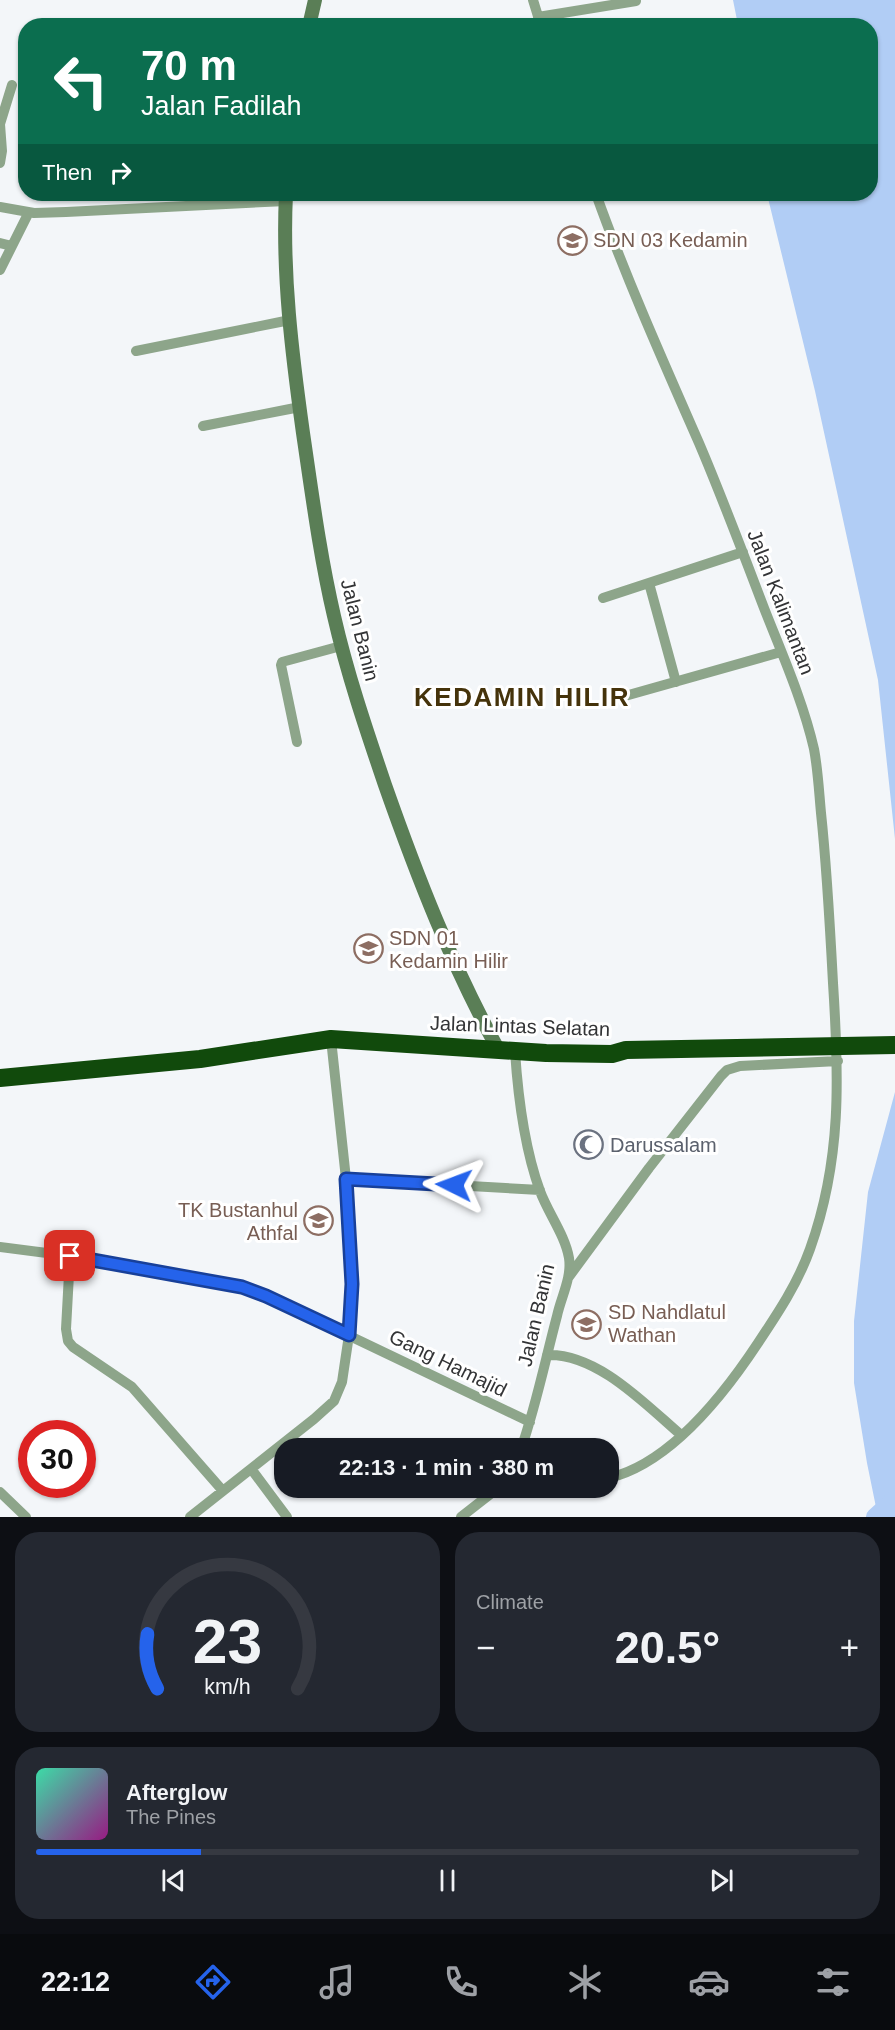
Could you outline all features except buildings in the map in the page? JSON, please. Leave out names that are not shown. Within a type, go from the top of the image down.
[{"type":"highway","name":"Jalan Lintas Selatan","points":[[0,1070],[167,1058],[292,1032],[328,1028],[377,1031],[513,1048]]},
{"type":"highway","name":"Jalan Lintas Selatan","points":[[0,1078],[331,1039],[513,1048],[620,1046],[626,1050],[838,1053],[861,1045],[895,1045]]},
{"type":"street","points":[[311,18],[315,0]]},
{"type":"street","points":[[533,0],[538,18]]},
{"type":"street","points":[[554,18],[636,1]]},
{"type":"street","points":[[0,163],[2,151],[0,124],[12,85]]},
{"type":"street","points":[[0,207],[28,212],[66,212],[227,201]]},
{"type":"street","name":"Jalan Banin","points":[[286,201],[290,320],[300,407],[325,569],[341,646],[375,756],[418,877],[447,944],[513,1048],[531,1161],[540,1190],[563,1240],[569,1259],[568,1278],[525,1438]]},
{"type":"street","name":"Jalan Kalimantan","points":[[599,201],[646,320],[699,443],[805,718],[814,751],[823,836],[838,1053],[837,1114],[828,1187],[809,1251],[794,1284],[744,1365],[702,1417],[651,1458],[619,1476]]},
{"type":"street","points":[[0,270],[28,212]]},
{"type":"street","points":[[0,243],[12,246]]},
{"type":"street","points":[[136,351],[290,320]]},
{"type":"street","points":[[203,426],[300,407]]},
{"type":"street","points":[[603,598],[742,552]]},
{"type":"street","points":[[650,583],[676,682]]},
{"type":"street","points":[[297,742],[282,663],[341,646]]},
{"type":"street","points":[[624,696],[781,652]]},
{"type":"street","points":[[190,1517],[252,1470],[334,1401],[342,1382],[349,1335],[352,1284],[346,1179],[331,1039]]},
{"type":"street","points":[[568,1278],[649,1168],[727,1070],[740,1066],[838,1053]]},
{"type":"street","points":[[346,1179],[540,1190]]},
{"type":"street","name":"Gang Hamajid","points":[[0,1247],[70,1256],[242,1287],[266,1296],[530,1422]]},
{"type":"street","points":[[70,1256],[66,1329],[68,1341],[88,1359],[132,1387],[223,1491]]},
{"type":"street","points":[[547,1355],[562,1354],[585,1362],[623,1386],[681,1435]]},
{"type":"street","points":[[252,1470],[287,1517]]},
{"type":"street","points":[[0,1492],[26,1517]]},
{"type":"street","points":[[461,1517],[485,1498]]},
{"type":"water","points":[[733,0],[895,0],[895,839],[878,680],[815,391],[769,201],[878,201],[878,18],[737,18]]},
{"type":"water","points":[[895,1092],[895,1517],[878,1517],[854,1383],[854,1321],[868,1192]]},
{"type":"waterway","points":[[875,1517],[895,1499]]},
{"type":"place","name":"SDN 03 Kedamin","points":[[572,240]]},
{"type":"place","name":"SDN 01 Kedamin Hilir","points":[[368,949]]},
{"type":"place","name":"Darussalam","points":[[589,1145]]},
{"type":"place","name":"TK Bustanhul Athfal","points":[[319,1221]]},
{"type":"place","name":"SD Nahdlatul Wathan","points":[[587,1324]]},
{"type":"district","name":"KEDAMIN HILIR","points":[[522,697]]},
{"type":"route","points":[[70,1256],[242,1287],[349,1335],[352,1284],[346,1179],[454,1185]]}]
